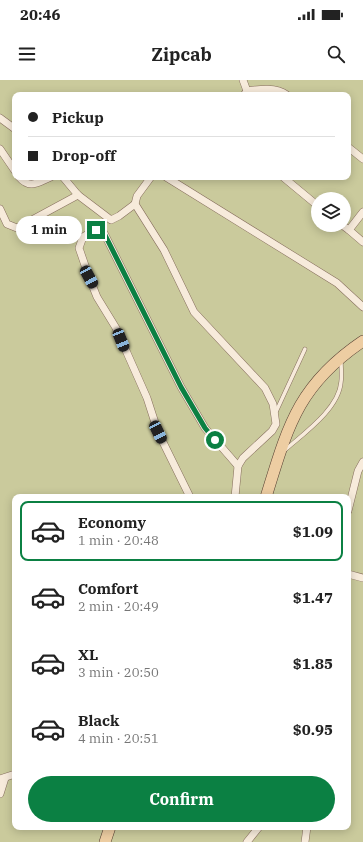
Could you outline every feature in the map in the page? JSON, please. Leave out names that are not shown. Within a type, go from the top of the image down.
[{"type":"main road","points":[[267,494],[288,429],[301,403],[314,385],[341,356],[363,341]]},
{"type":"main road","points":[[105,842],[109,830]]},
{"type":"street","points":[[243,80],[246,92]]},
{"type":"street","points":[[250,92],[263,89],[283,92]]},
{"type":"street","points":[[0,118],[12,127]]},
{"type":"street","points":[[0,149],[12,167]]},
{"type":"street","points":[[351,149],[363,159]]},
{"type":"street","points":[[22,180],[27,184],[33,184],[43,180]]},
{"type":"street","points":[[66,180],[78,194],[111,220],[120,216],[135,204]]},
{"type":"street","points":[[149,180],[136,196],[135,204],[164,250],[194,312],[265,388],[275,414],[276,424],[272,430],[243,458],[238,466],[235,494]]},
{"type":"street","points":[[171,180],[337,283],[363,308]]},
{"type":"street","points":[[287,180],[311,200]]},
{"type":"street","points":[[0,209],[7,224],[16,228],[78,194]]},
{"type":"street","points":[[351,226],[363,212]]},
{"type":"street","points":[[189,494],[158,432],[147,398],[116,328],[97,296],[89,277],[79,248],[83,236],[96,230],[104,233],[181,387],[205,428],[238,466]]},
{"type":"street","points":[[350,232],[363,242]]},
{"type":"street","points":[[276,424],[288,429]]},
{"type":"street","points":[[351,499],[358,471],[363,462]]},
{"type":"street","points":[[351,575],[363,578]]},
{"type":"street","points":[[0,794],[2,778],[12,775]]},
{"type":"street","points":[[248,842],[257,830]]},
{"type":"street","points":[[305,842],[307,830]]},
{"type":"lane","points":[[275,414],[305,349]]},
{"type":"lane","points":[[279,455],[318,420],[333,403],[341,383],[341,356]]},
{"type":"green space","points":[[0,80],[363,80],[363,842],[0,842]]},
{"type":"route","points":[[96,230],[104,233],[181,387],[205,428],[215,440]]}]
